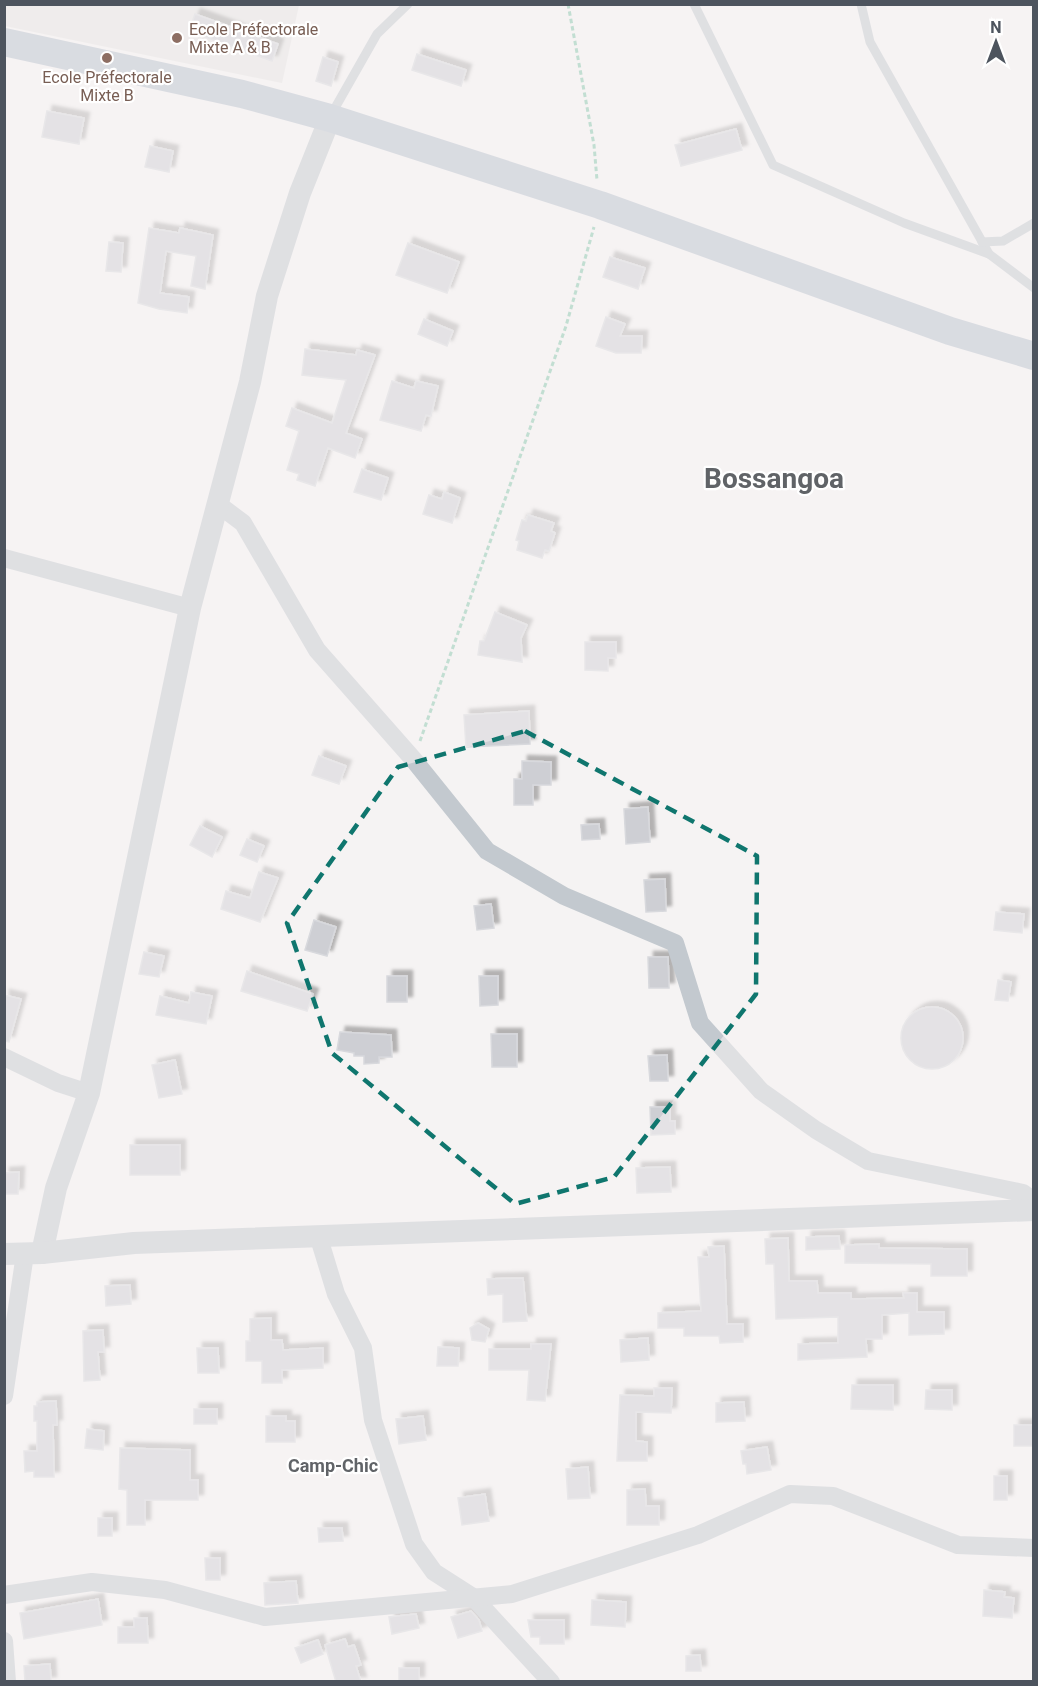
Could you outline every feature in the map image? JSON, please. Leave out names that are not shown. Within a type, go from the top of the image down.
[{"type":"main road","points":[[4,42],[242,94],[330,118],[600,205],[950,331],[1034,356]]},
{"type":"street","points":[[4,1396],[24,1254],[56,1188],[89,1093],[190,608],[250,382],[267,296],[300,193],[330,118]]},
{"type":"street","points":[[219,505],[243,523],[317,650],[413,759],[487,851],[564,896],[675,943],[700,1023],[761,1091],[807,1124],[868,1161],[1023,1193],[1034,1201]]},
{"type":"street","points":[[4,558],[190,608]]},
{"type":"street","points":[[4,1057],[58,1083],[89,1093]]},
{"type":"street","points":[[24,1254],[134,1243],[1034,1210]]},
{"type":"street","points":[[318,1235],[336,1294],[363,1348],[373,1420],[414,1544],[434,1572],[473,1597],[547,1680]]},
{"type":"street","points":[[4,1595],[92,1582],[165,1590],[265,1617],[512,1594],[698,1535],[790,1494],[833,1496],[958,1545],[1034,1548]]},
{"type":"street","points":[[4,1641],[7,1682]]},
{"type":"lane","points":[[330,118],[377,34],[408,4]]},
{"type":"lane","points":[[694,4],[773,165],[904,224],[989,254],[1034,288]]},
{"type":"lane","points":[[861,4],[870,42],[989,254]]},
{"type":"lane","points":[[982,242],[1003,241],[1034,223]]},
{"type":"path","points":[[413,759],[566,326],[600,205],[594,146],[568,4]]},
{"type":"highlighted area","points":[[525,731],[757,856],[756,994],[614,1177],[515,1204],[332,1053],[287,923],[398,767]]},
{"type":"shaded area","name":"Ecole Préfectorale Mixte A & B","points":[[5,5],[299,5],[282,83],[5,26]]},
{"type":"building","points":[[195,14],[278,44],[272,61],[189,31]]},
{"type":"building","points":[[417,54],[466,70],[461,86],[412,70]]},
{"type":"building","points":[[323,57],[338,62],[331,86],[316,81]]},
{"type":"building","points":[[47,111],[84,118],[79,144],[42,137]]},
{"type":"building","points":[[736,129],[742,150],[681,166],[675,145]]},
{"type":"building","points":[[150,146],[173,151],[169,172],[145,167]]},
{"type":"building","points":[[149,228],[179,233],[180,228],[213,235],[205,289],[191,286],[196,256],[166,251],[160,293],[189,297],[187,313],[138,303]]},
{"type":"building","points":[[109,242],[123,243],[121,272],[106,271]]},
{"type":"building","points":[[408,243],[459,262],[447,293],[396,275]]},
{"type":"building","points":[[610,257],[645,268],[638,289],[603,277]]},
{"type":"building","points":[[606,317],[625,324],[620,336],[642,336],[641,353],[616,353],[596,346]]},
{"type":"building","points":[[424,319],[453,331],[447,346],[418,334]]},
{"type":"building","points":[[305,349],[356,355],[357,350],[375,355],[346,433],[362,439],[355,458],[328,448],[315,486],[297,480],[299,474],[287,470],[299,431],[286,426],[292,408],[332,423],[346,380],[302,375]]},
{"type":"building","points":[[392,381],[414,388],[416,381],[438,386],[431,416],[426,415],[421,431],[380,420]]},
{"type":"building","points":[[362,469],[388,478],[381,500],[354,492]]},
{"type":"building","points":[[444,492],[460,498],[452,523],[423,514],[429,495],[442,499]]},
{"type":"building","points":[[528,515],[554,523],[551,531],[555,533],[549,551],[545,550],[542,558],[517,550],[519,541],[516,540],[522,520],[526,521]]},
{"type":"building","points":[[495,612],[527,625],[521,638],[522,662],[478,655],[480,641],[484,641]]},
{"type":"building","points":[[585,642],[616,642],[616,658],[608,658],[608,671],[585,670]]},
{"type":"building","points":[[529,711],[530,744],[466,747],[464,715]]},
{"type":"building","points":[[319,756],[346,766],[339,784],[312,775]]},
{"type":"building","points":[[522,761],[551,762],[551,785],[533,785],[533,805],[514,805],[514,779],[522,779]]},
{"type":"building","points":[[648,807],[650,842],[626,844],[624,809]]},
{"type":"building","points":[[599,824],[600,839],[582,840],[581,825]]},
{"type":"building","points":[[200,826],[222,837],[212,857],[190,845]]},
{"type":"building","points":[[247,839],[264,846],[257,862],[240,855]]},
{"type":"building","points":[[259,872],[278,878],[260,922],[221,909],[226,891],[250,898]]},
{"type":"building","points":[[665,879],[666,911],[646,912],[644,880]]},
{"type":"building","points":[[491,904],[494,928],[477,930],[474,906]]},
{"type":"building","points":[[996,912],[1024,914],[1022,933],[994,930]]},
{"type":"building","points":[[314,920],[336,927],[327,956],[305,950]]},
{"type":"building","points":[[144,952],[164,956],[159,977],[139,974]]},
{"type":"building","points":[[648,957],[668,957],[669,988],[649,988]]},
{"type":"building","points":[[247,971],[313,994],[307,1011],[241,991]]},
{"type":"building","points":[[387,976],[407,976],[407,1002],[387,1002]]},
{"type":"building","points":[[479,976],[498,976],[498,1005],[480,1006]]},
{"type":"building","points":[[998,980],[1011,982],[1008,1001],[995,1000]]},
{"type":"building","points":[[191,992],[212,996],[206,1024],[156,1015],[160,996],[189,1003]]},
{"type":"building","points":[[4,995],[21,999],[9,1042],[4,1041]]},
{"type":"building","points":[[932,1007],[954,1016],[963,1038],[954,1060],[932,1069],[910,1060],[901,1038],[910,1016]]},
{"type":"building","points":[[340,1032],[391,1035],[392,1057],[379,1057],[379,1063],[364,1064],[364,1056],[354,1056],[354,1053],[337,1050]]},
{"type":"building","points":[[491,1034],[517,1034],[517,1067],[492,1067]]},
{"type":"building","points":[[667,1055],[668,1081],[650,1081],[648,1056]]},
{"type":"building","points":[[175,1060],[182,1094],[159,1098],[152,1065]]},
{"type":"building","points":[[650,1107],[670,1107],[670,1121],[675,1121],[675,1134],[651,1135]]},
{"type":"building","points":[[130,1145],[180,1145],[180,1175],[130,1175]]},
{"type":"building","points":[[670,1167],[671,1192],[637,1193],[636,1168]]},
{"type":"building","points":[[19,1172],[18,1194],[4,1194],[4,1173]]},
{"type":"building","points":[[839,1236],[840,1249],[806,1250],[806,1237]]},
{"type":"building","points":[[788,1238],[789,1281],[817,1281],[818,1293],[851,1293],[851,1299],[904,1298],[903,1293],[917,1293],[917,1312],[944,1312],[944,1334],[909,1335],[909,1313],[882,1315],[882,1339],[866,1339],[867,1357],[798,1360],[798,1344],[838,1343],[838,1317],[776,1319],[774,1264],[766,1264],[765,1239]]},
{"type":"building","points":[[879,1244],[879,1248],[967,1249],[967,1276],[931,1276],[931,1264],[845,1263],[845,1245]]},
{"type":"building","points":[[724,1246],[727,1324],[743,1324],[743,1342],[720,1343],[719,1336],[684,1336],[684,1328],[658,1328],[658,1313],[701,1311],[698,1257],[709,1257],[708,1247]]},
{"type":"building","points":[[523,1278],[527,1321],[503,1322],[503,1294],[488,1295],[487,1279]]},
{"type":"building","points":[[130,1285],[131,1304],[106,1306],[105,1286]]},
{"type":"building","points":[[271,1318],[271,1340],[282,1340],[283,1350],[323,1348],[323,1368],[282,1370],[282,1383],[262,1383],[262,1361],[246,1361],[246,1341],[250,1341],[250,1319]]},
{"type":"building","points":[[478,1323],[489,1329],[485,1342],[472,1340],[470,1328]]},
{"type":"building","points":[[103,1330],[104,1352],[98,1352],[100,1380],[84,1381],[83,1331]]},
{"type":"building","points":[[648,1338],[649,1360],[621,1362],[620,1340]]},
{"type":"building","points":[[531,1344],[551,1344],[545,1401],[527,1400],[529,1370],[489,1370],[489,1349],[531,1349]]},
{"type":"building","points":[[438,1347],[459,1348],[458,1366],[437,1366]]},
{"type":"building","points":[[197,1348],[218,1348],[219,1373],[198,1373]]},
{"type":"building","points":[[852,1385],[893,1385],[893,1410],[851,1409]]},
{"type":"building","points":[[654,1388],[672,1388],[671,1413],[636,1412],[636,1441],[647,1442],[647,1461],[617,1461],[620,1395],[654,1396]]},
{"type":"building","points":[[926,1390],[952,1390],[952,1410],[925,1409]]},
{"type":"building","points":[[56,1401],[57,1425],[53,1425],[54,1477],[34,1477],[34,1471],[25,1472],[24,1451],[37,1451],[37,1421],[34,1421],[34,1406],[37,1406],[37,1402]]},
{"type":"building","points":[[744,1402],[745,1421],[716,1422],[716,1403]]},
{"type":"building","points":[[194,1409],[217,1409],[217,1424],[194,1424]]},
{"type":"building","points":[[266,1416],[286,1416],[286,1421],[295,1421],[295,1442],[266,1442]]},
{"type":"building","points":[[423,1416],[426,1440],[399,1444],[396,1419]]},
{"type":"building","points":[[1014,1425],[1034,1425],[1034,1446],[1014,1446]]},
{"type":"building","points":[[87,1429],[104,1431],[103,1450],[85,1448]]},
{"type":"building","points":[[767,1447],[771,1470],[747,1474],[741,1451]]},
{"type":"building","points":[[120,1448],[190,1450],[190,1480],[198,1480],[198,1500],[145,1500],[145,1525],[127,1525],[127,1490],[119,1489]]},
{"type":"building","points":[[588,1467],[590,1498],[568,1499],[566,1469]]},
{"type":"building","points":[[994,1476],[1007,1476],[1007,1500],[994,1500]]},
{"type":"building","points":[[645,1489],[646,1506],[659,1506],[659,1525],[627,1525],[627,1490]]},
{"type":"building","points":[[485,1494],[489,1521],[462,1525],[458,1498]]},
{"type":"building","points":[[98,1518],[112,1518],[112,1536],[98,1536]]},
{"type":"building","points":[[318,1528],[342,1528],[343,1541],[319,1542]]},
{"type":"building","points":[[205,1558],[220,1558],[220,1580],[206,1580]]},
{"type":"building","points":[[296,1581],[298,1603],[265,1605],[264,1583]]},
{"type":"building","points":[[984,1590],[1005,1592],[1004,1597],[1014,1598],[1012,1618],[983,1616]]},
{"type":"building","points":[[98,1599],[102,1625],[24,1639],[20,1613]]},
{"type":"building","points":[[592,1600],[626,1602],[625,1627],[591,1625]]},
{"type":"building","points":[[471,1611],[479,1620],[482,1631],[458,1638],[451,1617]]},
{"type":"building","points":[[416,1614],[419,1628],[392,1634],[389,1617]]},
{"type":"building","points":[[134,1618],[147,1618],[148,1643],[118,1643],[118,1627],[134,1627]]},
{"type":"building","points":[[528,1620],[564,1620],[564,1644],[540,1644],[540,1637],[531,1637]]},
{"type":"building","points":[[345,1639],[348,1647],[354,1645],[361,1665],[356,1666],[361,1682],[336,1682],[325,1645]]},
{"type":"building","points":[[318,1640],[323,1654],[301,1663],[295,1648]]},
{"type":"building","points":[[700,1655],[701,1671],[686,1671],[686,1656]]},
{"type":"building","points":[[50,1664],[51,1682],[25,1682],[24,1666]]},
{"type":"building","points":[[399,1668],[419,1668],[419,1682],[399,1682]]},
{"type":"place","name":"Ecole Préfectorale Mixte A & B","points":[[177,38]]},
{"type":"place","name":"Ecole Préfectorale Mixte B","points":[[107,58]]},
{"type":"district","name":"Bossangoa","points":[[774,478]]},
{"type":"district","name":"Camp-Chic","points":[[333,1466]]}]
